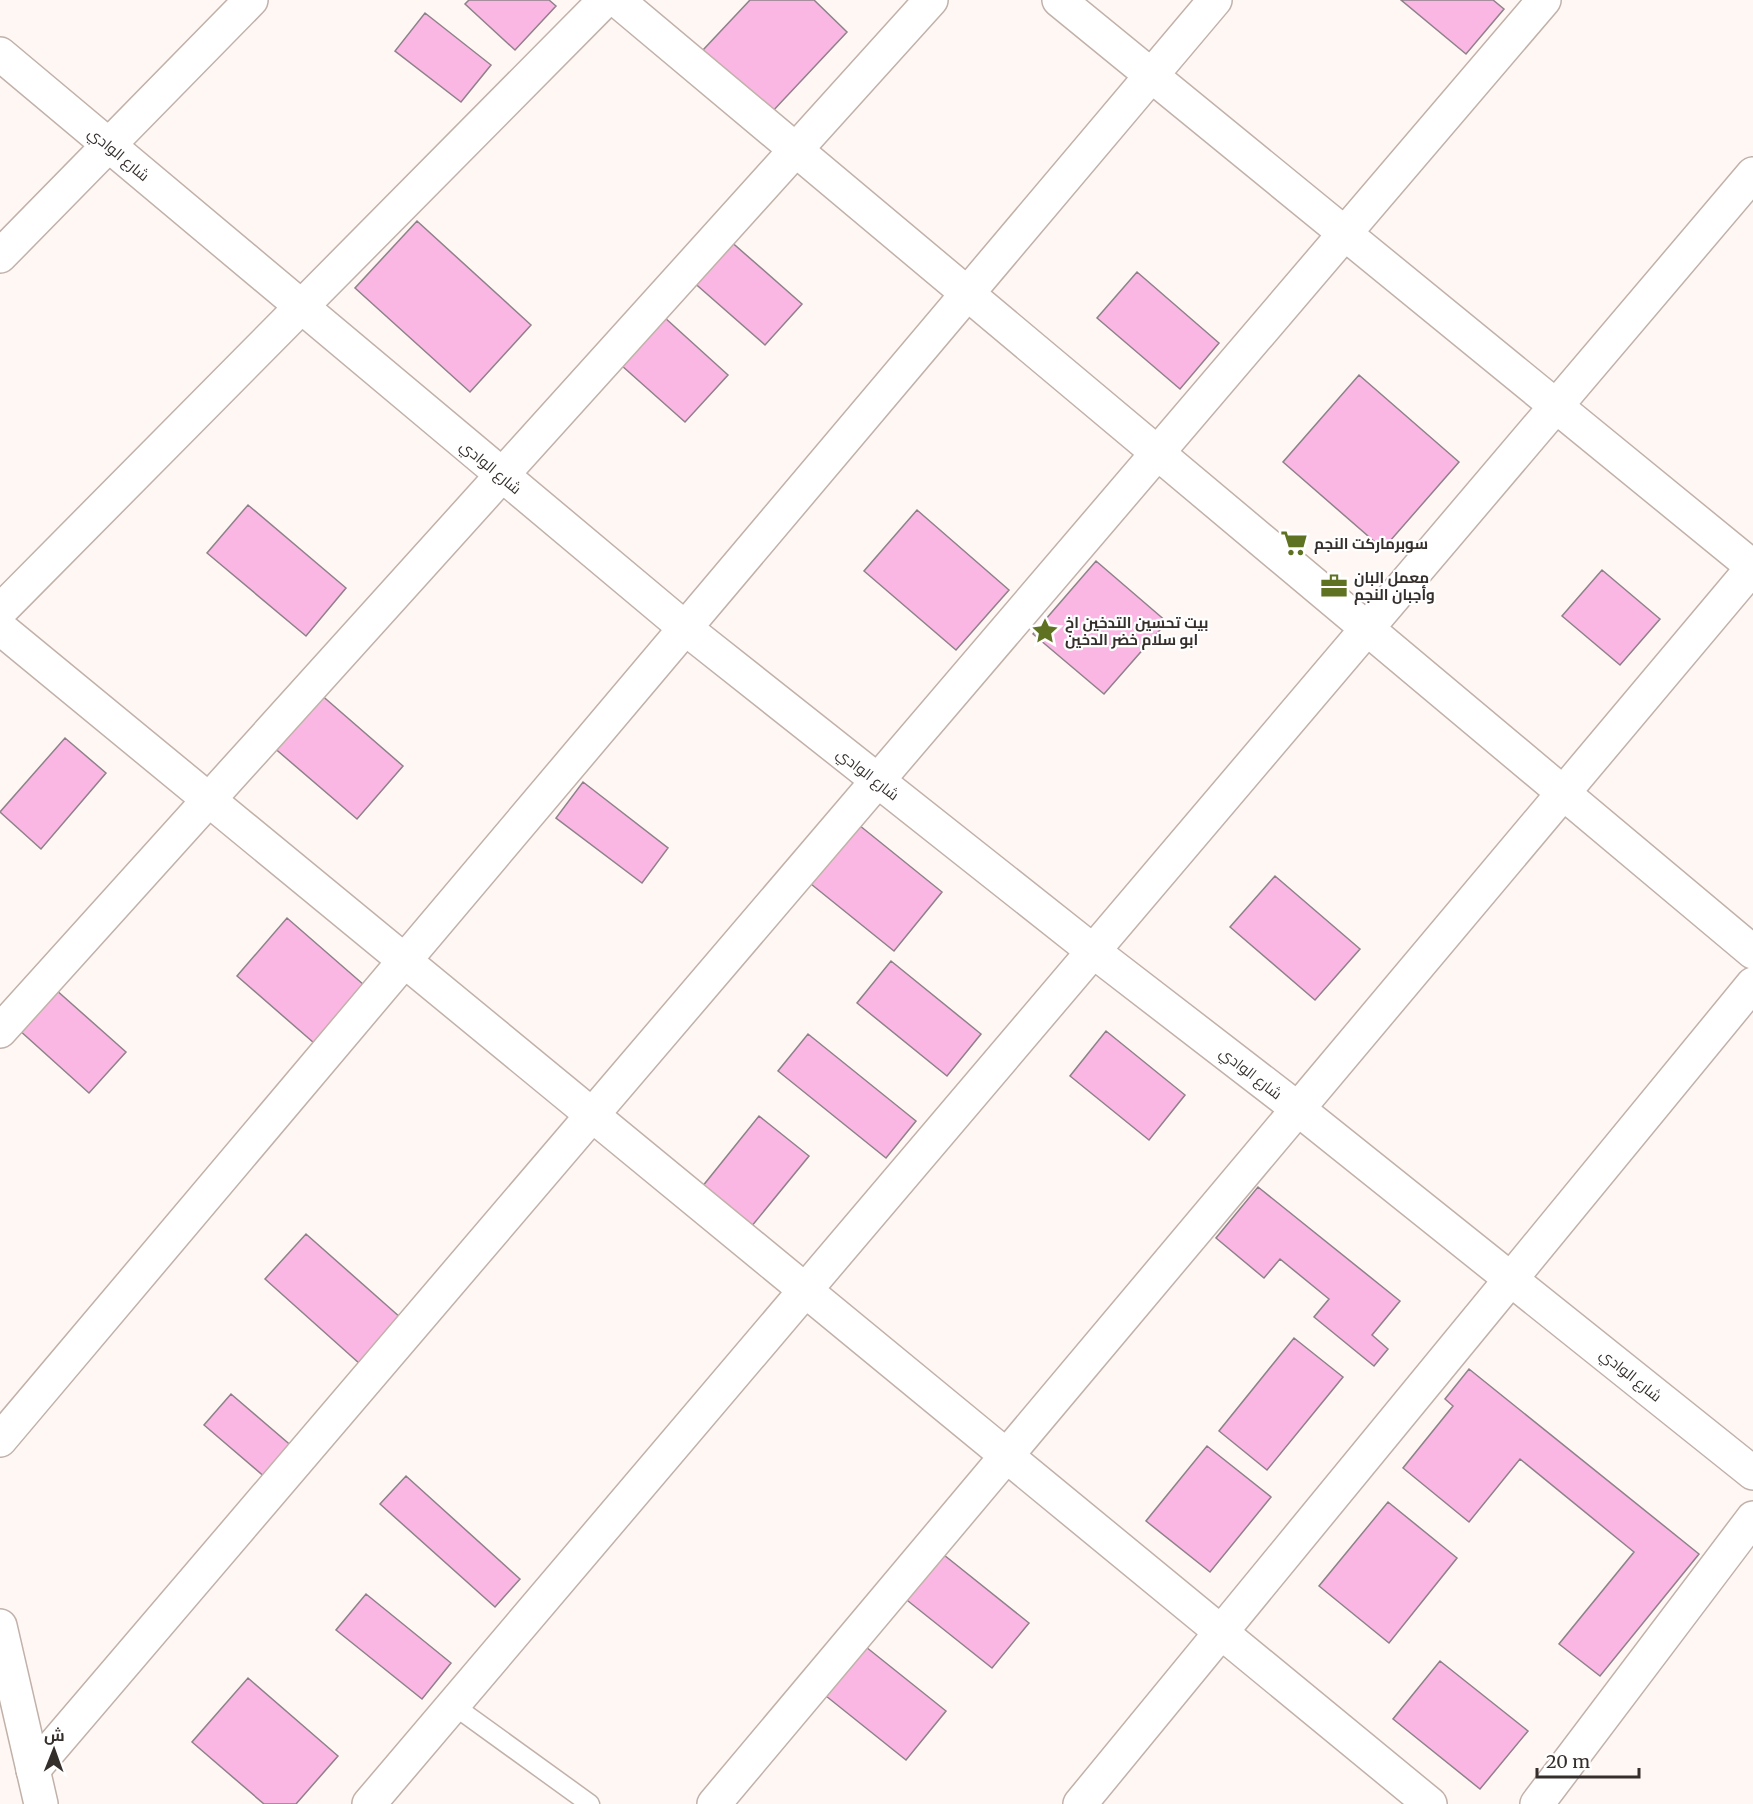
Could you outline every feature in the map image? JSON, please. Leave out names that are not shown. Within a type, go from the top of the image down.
[{"type":"main road","points":[[0,256],[250,0]]},
{"type":"main road","points":[[0,611],[604,0]]},
{"type":"main road","points":[[617,0],[1753,952]]},
{"type":"main road","points":[[0,1030],[931,0]]},
{"type":"main road","points":[[714,1804],[1753,567],[1059,0]]},
{"type":"main road","points":[[0,1440],[1215,0]]},
{"type":"main road","points":[[33,1770],[1544,0]]},
{"type":"main road","name":"شارع الوادي","points":[[0,54],[685,628],[1093,951],[1298,1109],[1753,1473]]},
{"type":"main road","points":[[369,1804],[1753,174]]},
{"type":"main road","points":[[0,628],[1430,1804]]},
{"type":"main road","points":[[1080,1804],[1753,984]]},
{"type":"main road","points":[[1537,1804],[1753,1518]]},
{"type":"main road","points":[[0,1626],[42,1804]]},
{"type":"lane","points":[[453,1705],[590,1804]]},
{"type":"building","points":[[469,0],[549,0],[556,6],[515,50],[465,4]]},
{"type":"building","points":[[750,0],[814,0],[847,32],[771,113],[703,50]]},
{"type":"building","points":[[1401,0],[1493,0],[1504,9],[1466,54]]},
{"type":"building","points":[[425,13],[491,65],[461,102],[395,51]]},
{"type":"building","points":[[417,221],[531,325],[470,392],[355,288]]},
{"type":"building","points":[[728,239],[802,304],[765,345],[691,280]]},
{"type":"building","points":[[1137,272],[1219,343],[1180,389],[1097,318]]},
{"type":"building","points":[[664,317],[728,375],[685,422],[621,365]]},
{"type":"building","points":[[1359,375],[1459,462],[1383,549],[1283,462]]},
{"type":"building","points":[[248,505],[346,588],[306,636],[207,553]]},
{"type":"building","points":[[917,510],[1009,590],[956,650],[864,571]]},
{"type":"building","points":[[1096,561],[1167,622],[1104,694],[1033,634]]},
{"type":"building","points":[[1602,570],[1660,619],[1620,665],[1562,616]]},
{"type":"building","points":[[319,693],[403,766],[357,819],[272,746]]},
{"type":"building","points":[[65,738],[106,773],[41,849],[0,812]]},
{"type":"building","points":[[583,782],[668,848],[642,883],[556,818]]},
{"type":"building","points":[[854,821],[942,892],[894,951],[806,880]]},
{"type":"building","points":[[1275,876],[1360,949],[1315,1000],[1230,927]]},
{"type":"building","points":[[287,918],[364,985],[314,1043],[237,976]]},
{"type":"building","points":[[891,961],[981,1034],[947,1076],[857,1003]]},
{"type":"building","points":[[55,989],[126,1052],[89,1093],[18,1029]]},
{"type":"building","points":[[1106,1031],[1185,1095],[1149,1140],[1070,1076]]},
{"type":"building","points":[[808,1034],[916,1121],[886,1158],[778,1071]]},
{"type":"building","points":[[759,1116],[809,1156],[751,1227],[702,1187]]},
{"type":"building","points":[[1258,1187],[1400,1301],[1372,1335],[1388,1349],[1374,1366],[1314,1317],[1329,1299],[1280,1259],[1264,1278],[1216,1238]]},
{"type":"building","points":[[306,1234],[401,1318],[360,1364],[265,1279]]},
{"type":"building","points":[[1294,1338],[1343,1377],[1267,1470],[1219,1431]]},
{"type":"building","points":[[1469,1369],[1699,1554],[1600,1676],[1559,1644],[1634,1552],[1520,1459],[1469,1522],[1403,1468],[1453,1406],[1445,1399]]},
{"type":"building","points":[[231,1394],[294,1448],[267,1479],[204,1425]]},
{"type":"building","points":[[1207,1446],[1271,1497],[1210,1572],[1146,1521]]},
{"type":"building","points":[[406,1476],[520,1579],[495,1607],[380,1504]]},
{"type":"building","points":[[1388,1502],[1457,1558],[1389,1643],[1319,1586]]},
{"type":"building","points":[[939,1551],[1029,1623],[992,1668],[903,1597]]},
{"type":"building","points":[[366,1594],[451,1663],[422,1699],[336,1630]]},
{"type":"building","points":[[861,1643],[946,1711],[906,1760],[821,1692]]},
{"type":"building","points":[[1440,1661],[1528,1731],[1480,1789],[1393,1719]]},
{"type":"building","points":[[248,1678],[338,1756],[296,1804],[264,1804],[192,1742]]},
{"type":"place","name":"سوبرماركت النجم","points":[[1294,543]]},
{"type":"place","name":"معمل البان وأجبان النجم","points":[[1334,586]]},
{"type":"place","name":"بيت تحسين التدخين اخ ابو سلام خضر الدخين","points":[[1045,631]]}]
